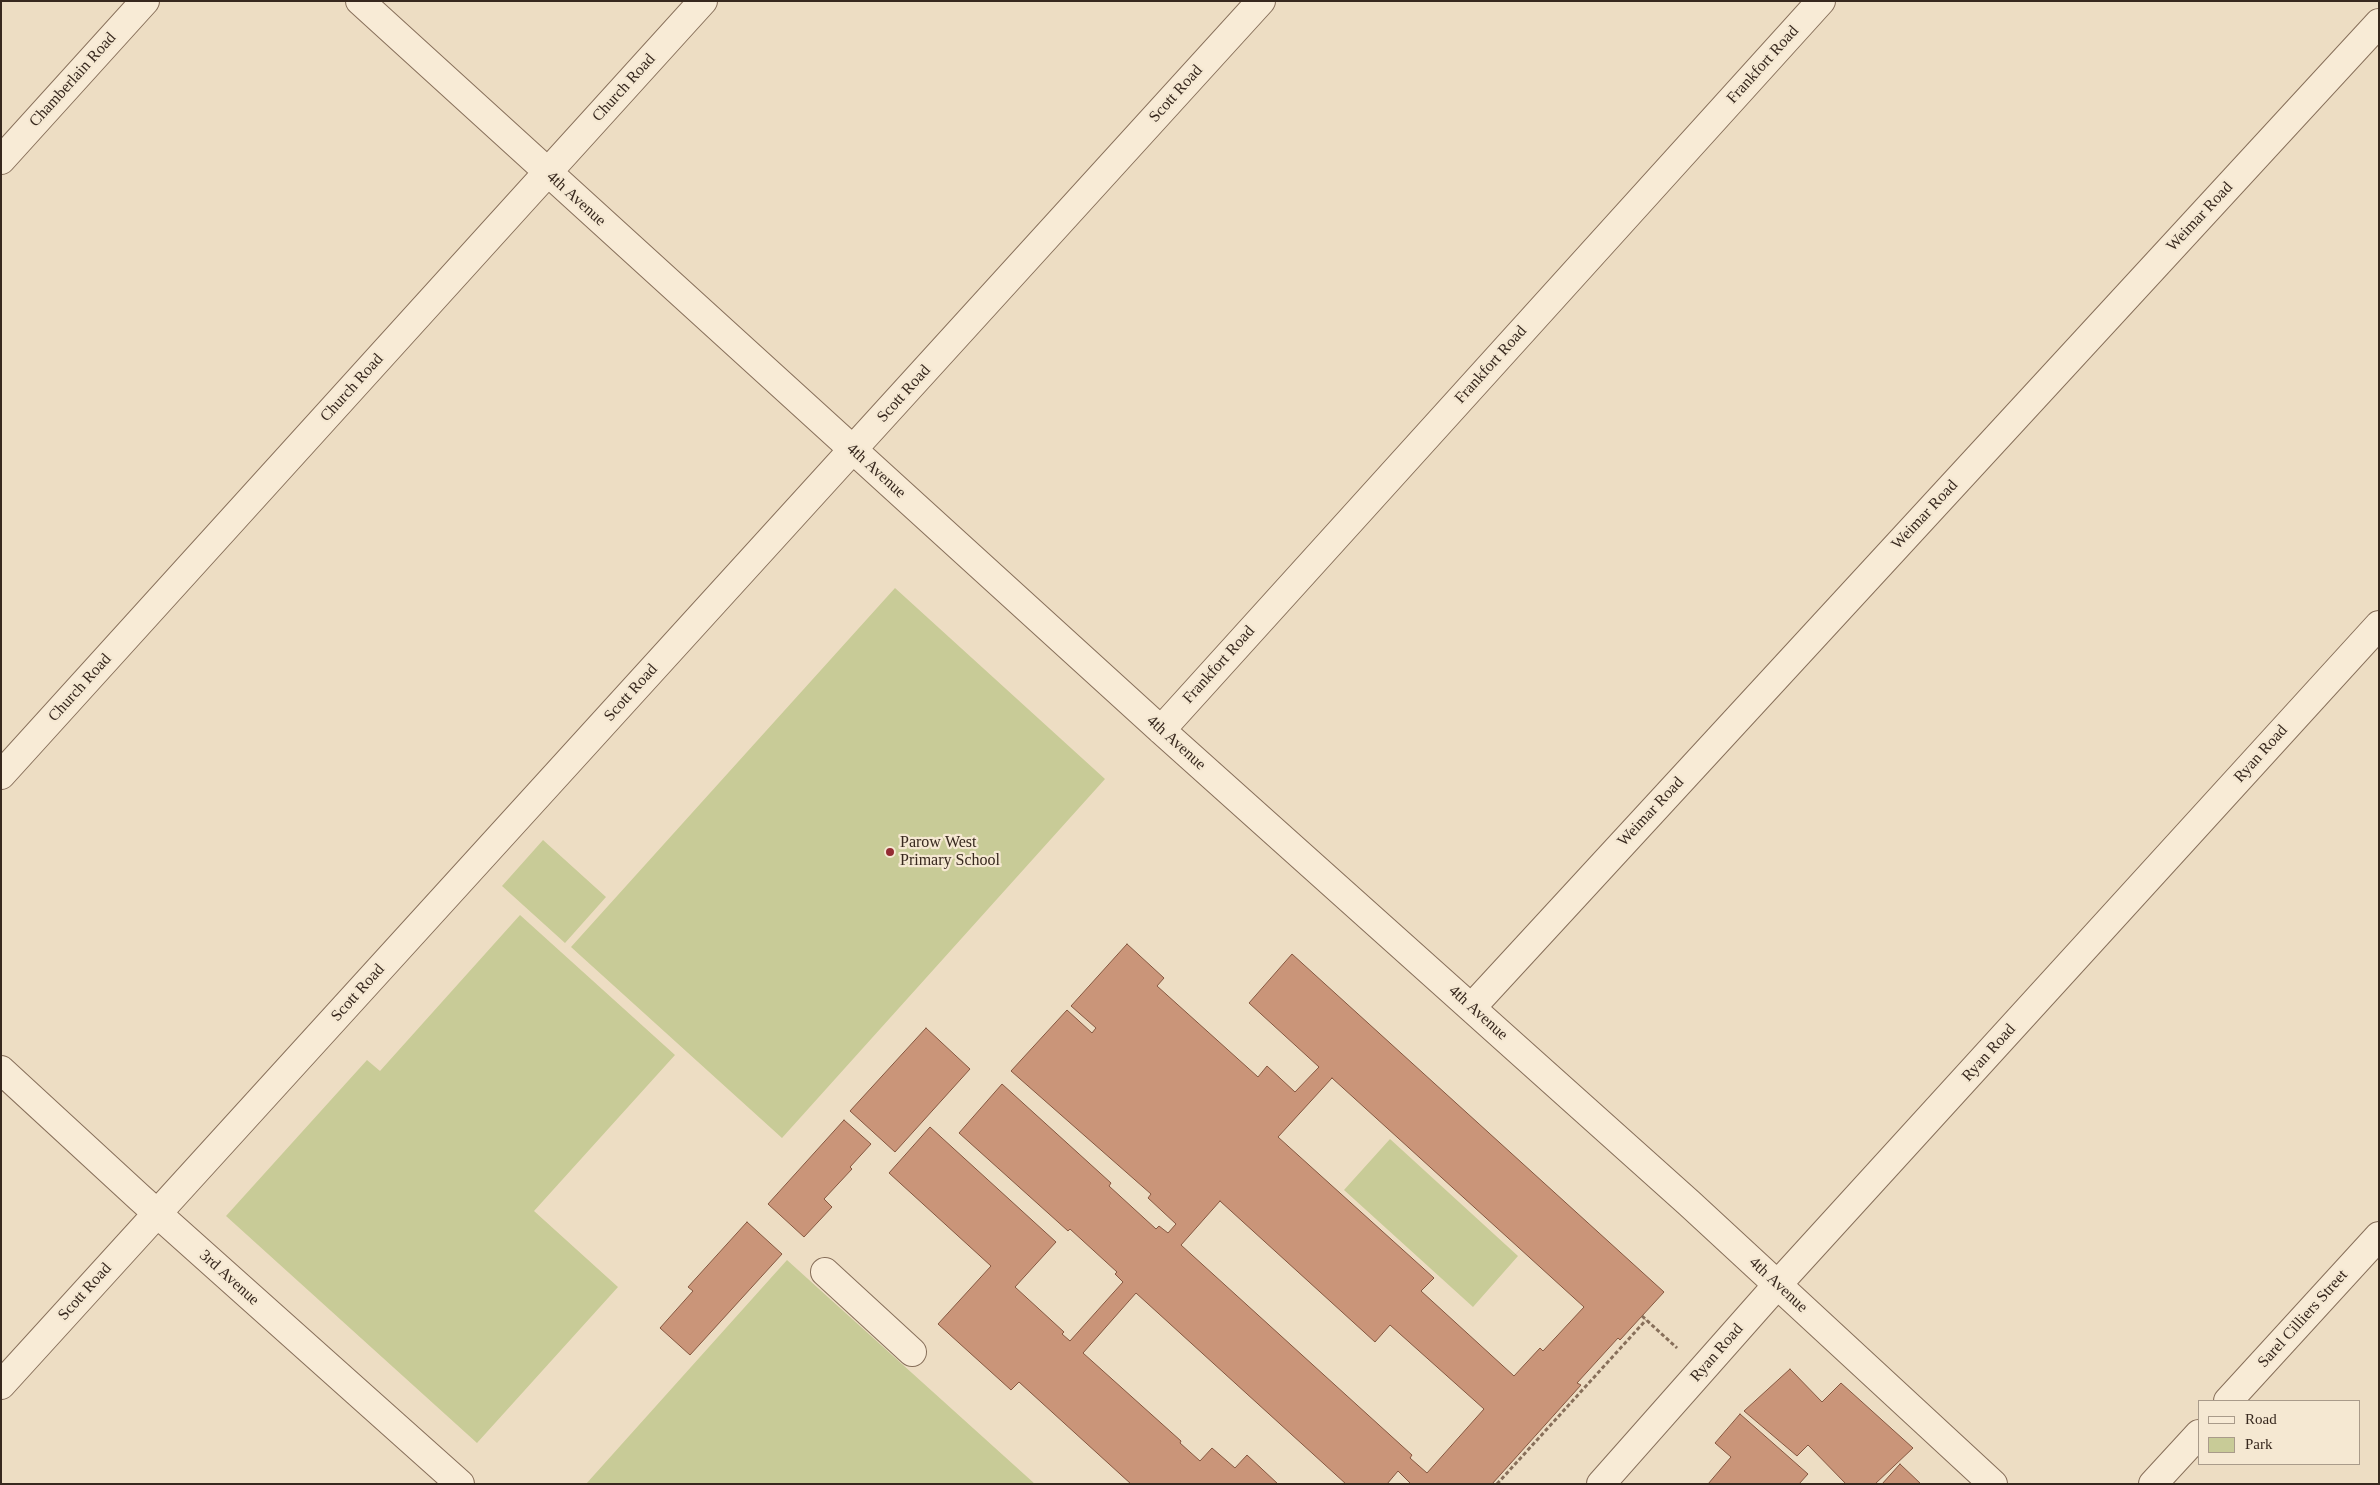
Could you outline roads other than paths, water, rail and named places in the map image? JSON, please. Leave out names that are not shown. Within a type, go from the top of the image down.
[{"type":"street","name":"Chamberlain Road","points":[[1,160],[145,1]]},
{"type":"street","name":"4th Avenue","points":[[360,1],[1161,730],[1472,1007],[1778,1284],[1993,1484]]},
{"type":"street","name":"Church Road","points":[[1,775],[703,1]]},
{"type":"street","name":"Scott Road","points":[[1,1385],[1261,1]]},
{"type":"street","name":"Frankfort Road","points":[[1161,730],[1821,1]]},
{"type":"street","name":"Weimar Road","points":[[1472,1007],[2379,22]]},
{"type":"street","name":"Ryan Road","points":[[1601,1484],[1778,1284],[2379,625]]},
{"type":"street","name":"3rd Avenue","points":[[1,1070],[157,1213],[460,1484]]},
{"type":"street","name":"Sarel Cilliers Street","points":[[2229,1400],[2379,1236]]},
{"type":"street","points":[[825,1272],[912,1352]]},
{"type":"street","points":[[2153,1484],[2198,1435]]},
{"type":"place","name":"Parow West Primary School","points":[[890,852]]}]
